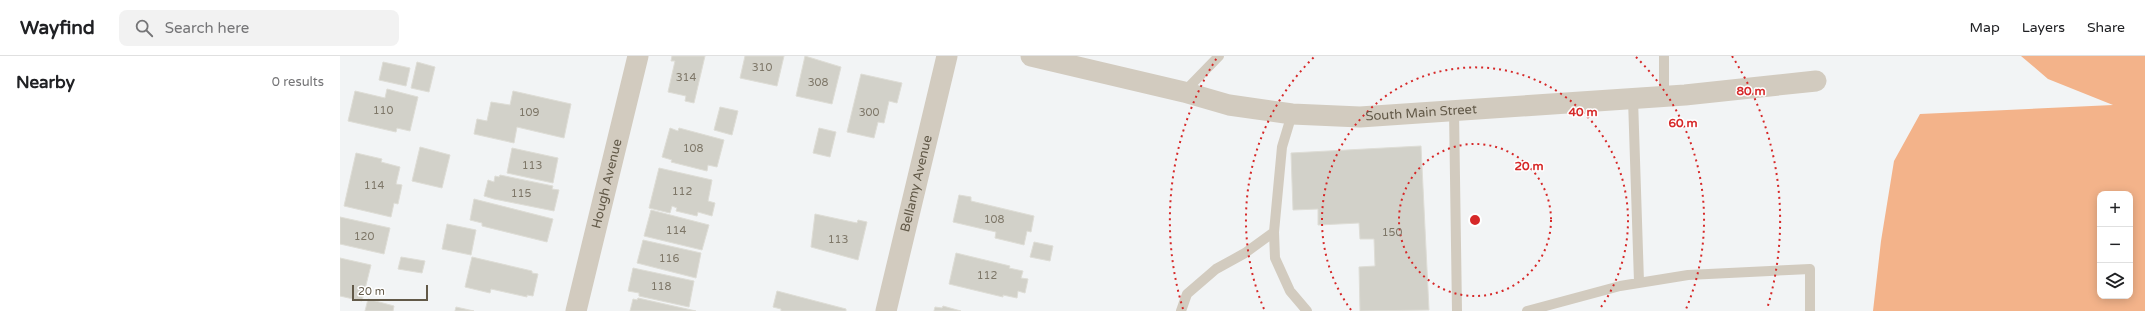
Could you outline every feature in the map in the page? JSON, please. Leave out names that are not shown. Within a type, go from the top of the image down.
[{"type":"street","name":"Hough Avenue","points":[[576,311],[638,56]]},
{"type":"street","name":"Bellamy Avenue","points":[[886,311],[947,56]]},
{"type":"street","name":"South Main Street","points":[[1031,56],[1184,92],[1229,105],[1292,114],[1360,117],[1664,97],[1816,81]]},
{"type":"lane","points":[[1184,92],[1219,56]]},
{"type":"lane","points":[[1664,56],[1664,97]]},
{"type":"lane","points":[[1633,99],[1639,282]]},
{"type":"lane","points":[[1454,111],[1457,311]]},
{"type":"lane","points":[[1292,114],[1282,147],[1274,232],[1275,258],[1290,291],[1307,311]]},
{"type":"lane","points":[[1181,311],[1187,294],[1216,269],[1245,253],[1274,232]]},
{"type":"lane","points":[[1527,311],[1639,282],[1688,275],[1810,269],[1810,311]]},
{"type":"shaded area","points":[[2021,56],[2145,56],[2145,311],[1873,311],[1881,241],[1894,161],[1920,114],[2113,105],[2048,79]]},
{"type":"building","points":[[672,56],[705,56],[694,103],[685,101],[686,96],[668,92],[675,61],[671,61]]},
{"type":"building","points":[[745,56],[784,56],[777,86],[740,78]]},
{"type":"building","points":[[805,56],[841,67],[832,104],[796,96]]},
{"type":"building","points":[[383,62],[410,68],[406,86],[379,80]]},
{"type":"building","points":[[417,62],[435,67],[429,92],[411,88]]},
{"type":"building","points":[[861,74],[902,83],[897,103],[889,101],[884,123],[878,122],[874,138],[847,132]]},
{"type":"building","points":[[387,89],[418,97],[410,131],[397,128],[396,132],[348,121],[355,91],[385,98]]},
{"type":"building","points":[[513,91],[571,104],[564,138],[517,127],[514,143],[474,134],[477,119],[487,121],[491,102],[510,105]]},
{"type":"building","points":[[720,107],[738,111],[732,135],[714,130]]},
{"type":"building","points":[[670,128],[678,131],[679,128],[724,140],[717,167],[708,165],[707,171],[671,162],[672,160],[662,157]]},
{"type":"building","points":[[819,128],[836,132],[830,157],[813,153]]},
{"type":"building","points":[[1421,146],[1429,310],[1360,311],[1359,267],[1375,266],[1374,239],[1360,239],[1359,223],[1318,225],[1318,209],[1293,210],[1291,153]]},
{"type":"building","points":[[420,147],[450,155],[442,188],[412,181]]},
{"type":"building","points":[[512,148],[558,158],[553,183],[507,173]]},
{"type":"building","points":[[356,153],[382,159],[381,162],[400,167],[396,184],[402,185],[398,204],[394,203],[391,217],[344,206]]},
{"type":"building","points":[[659,168],[712,180],[708,201],[715,203],[712,216],[698,212],[697,216],[676,211],[677,208],[672,206],[670,213],[649,208]]},
{"type":"building","points":[[500,175],[553,186],[552,189],[559,190],[554,211],[484,196],[488,180],[494,182],[495,176],[499,177]]},
{"type":"building","points":[[959,195],[971,197],[971,201],[1034,216],[1031,232],[1027,231],[1024,245],[995,238],[996,232],[953,222]]},
{"type":"building","points":[[474,199],[553,219],[547,242],[482,226],[482,223],[470,220]]},
{"type":"building","points":[[651,210],[709,225],[702,250],[644,236]]},
{"type":"building","points":[[815,214],[857,223],[858,220],[867,222],[858,260],[811,247]]},
{"type":"building","points":[[340,217],[390,228],[384,254],[340,244]]},
{"type":"building","points":[[447,224],[476,230],[471,255],[442,249]]},
{"type":"building","points":[[643,240],[701,253],[696,278],[637,263]]},
{"type":"building","points":[[1034,242],[1053,246],[1050,261],[1030,257]]},
{"type":"building","points":[[956,253],[1010,266],[1009,268],[1023,271],[1021,278],[1028,279],[1025,293],[1018,291],[1017,298],[1003,295],[1003,297],[949,284]]},
{"type":"building","points":[[401,257],[425,261],[422,273],[398,269]]},
{"type":"building","points":[[472,257],[532,271],[532,273],[538,274],[533,296],[527,295],[527,297],[491,289],[490,293],[465,287]]},
{"type":"building","points":[[340,258],[371,265],[362,301],[340,296]]},
{"type":"building","points":[[633,268],[694,281],[689,307],[639,296],[639,293],[628,291]]},
{"type":"building","points":[[777,291],[846,309],[846,311],[781,311],[781,309],[773,307]]},
{"type":"building","points":[[638,298],[696,311],[630,311],[633,299],[637,300]]},
{"type":"building","points":[[368,299],[394,306],[393,311],[365,311]]},
{"type":"building","points":[[943,306],[961,311],[934,311],[935,307],[942,308]]},
{"type":"building","points":[[456,307],[474,311],[455,311]]}]
